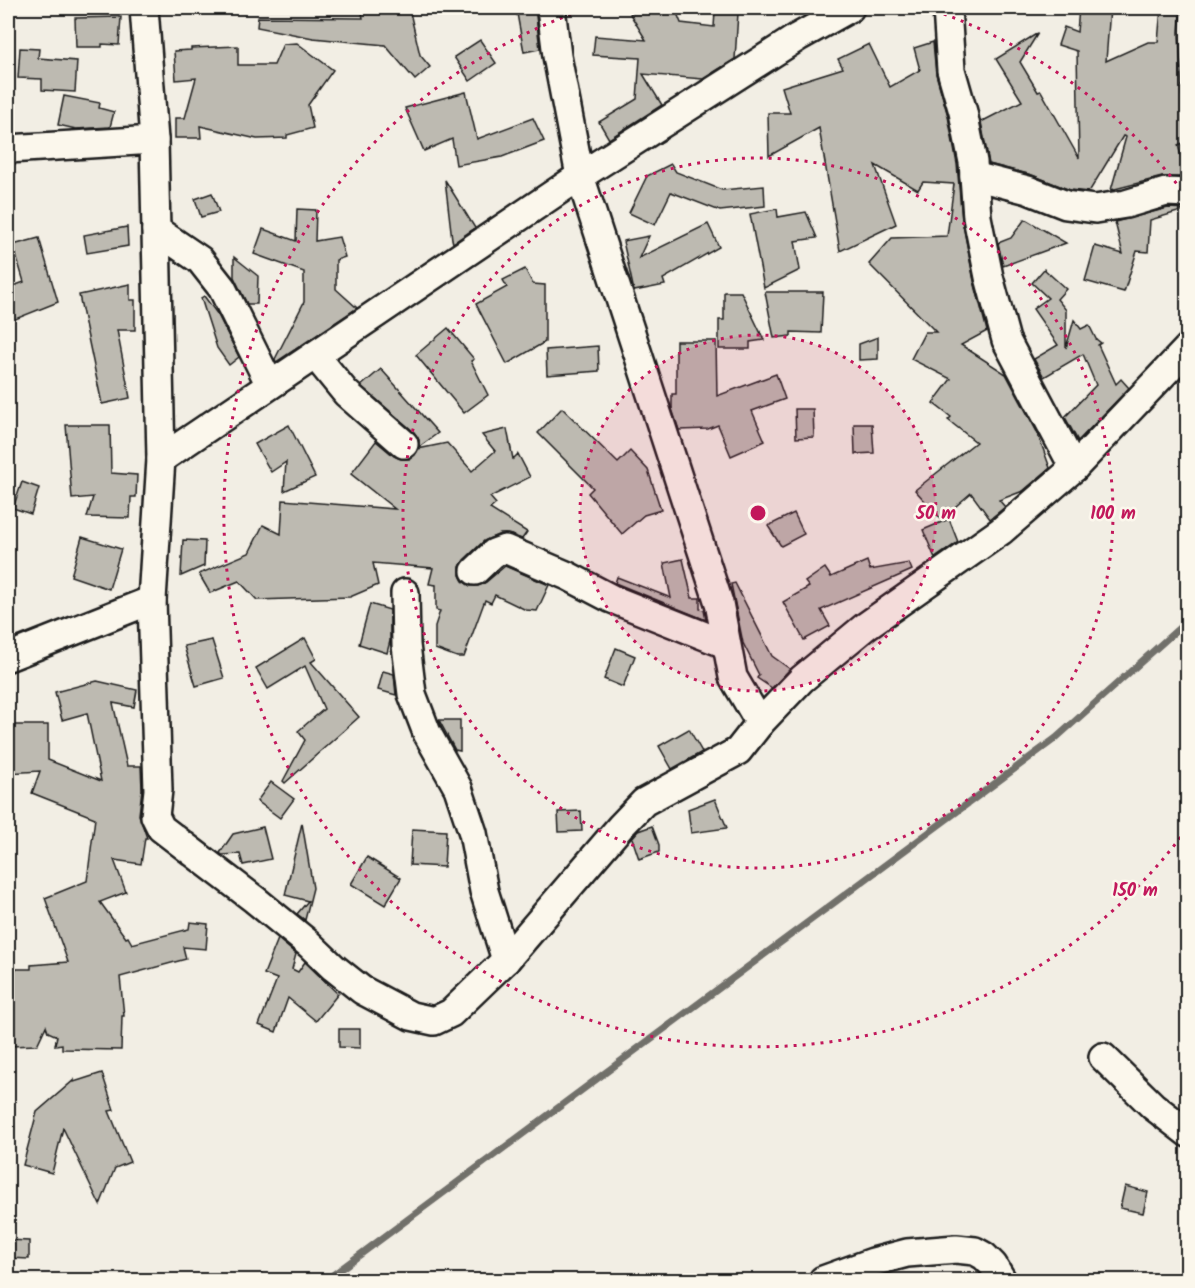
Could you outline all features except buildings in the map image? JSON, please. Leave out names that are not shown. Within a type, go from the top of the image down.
[{"type":"street","points":[[144,8],[154,140],[161,459],[152,600],[158,790],[155,816],[161,828],[254,899],[362,990],[411,1016],[434,1021],[451,1013],[506,960],[644,802],[738,751],[760,723],[802,679],[866,626],[1001,531],[1074,468],[1188,348]]},
{"type":"street","points":[[551,8],[557,56],[580,176],[719,603],[733,677],[760,723]]},
{"type":"street","points":[[161,459],[580,176],[798,37],[850,8]]},
{"type":"street","points":[[947,8],[951,70],[963,112],[974,176],[977,217],[989,277],[1006,340],[1074,468]]},
{"type":"street","points":[[8,149],[154,140]]},
{"type":"street","points":[[974,176],[1028,190],[1066,205],[1095,209],[1126,204],[1166,192],[1188,193]]},
{"type":"street","points":[[156,231],[200,260],[222,288],[270,385]]},
{"type":"street","points":[[315,355],[346,393],[404,444]]},
{"type":"street","points":[[475,572],[494,553],[505,549],[568,576],[612,599],[725,644]]},
{"type":"street","points":[[405,593],[406,645],[412,694],[427,733],[458,788],[473,832],[484,891],[506,960]]},
{"type":"street","points":[[8,657],[152,600]]},
{"type":"street","points":[[1103,1057],[1153,1106],[1188,1133]]},
{"type":"street","points":[[823,1281],[907,1253],[956,1249],[975,1251],[984,1256],[993,1265],[1002,1281]]},
{"type":"waterway","points":[[326,1280],[1056,738],[1188,620]]}]
